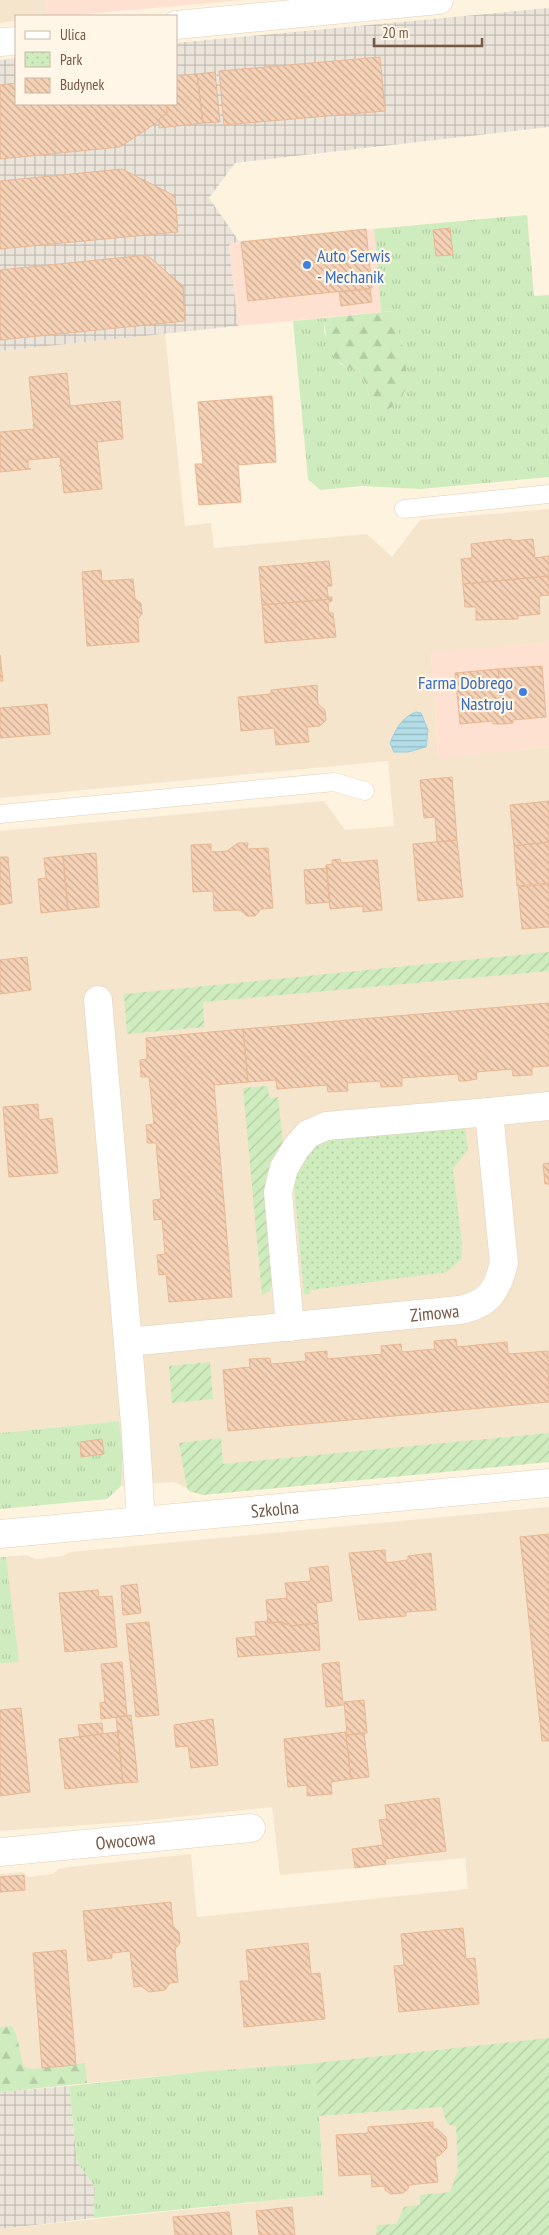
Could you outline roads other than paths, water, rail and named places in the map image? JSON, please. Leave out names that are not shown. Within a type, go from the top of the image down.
[{"type":"street","points":[[178,25],[439,0]]},
{"type":"street","points":[[0,42],[15,41]]},
{"type":"street","points":[[98,1000],[128,1342],[141,1521]]},
{"type":"street","points":[[290,1327],[278,1192],[284,1168],[296,1148],[308,1134],[326,1126],[549,1106]]},
{"type":"street","name":"Zimowa","points":[[128,1342],[460,1310],[476,1306],[486,1299],[496,1287],[504,1263],[489,1112]]},
{"type":"street","name":"Szkolna","points":[[0,1534],[549,1484]]},
{"type":"street","name":"Owocowa","points":[[0,1852],[251,1828]]},
{"type":"lane","points":[[404,509],[549,494]]},
{"type":"lane","points":[[0,814],[334,782],[365,791]]},
{"type":"water","points":[[416,712],[421,713],[428,730],[426,747],[408,752],[394,752],[390,743],[397,729],[406,717]]},
{"type":"place","name":"Auto Serwis - Mechanik","points":[[307,265]]},
{"type":"place","name":"Farma Dobrego Nastroju","points":[[523,692]]}]
